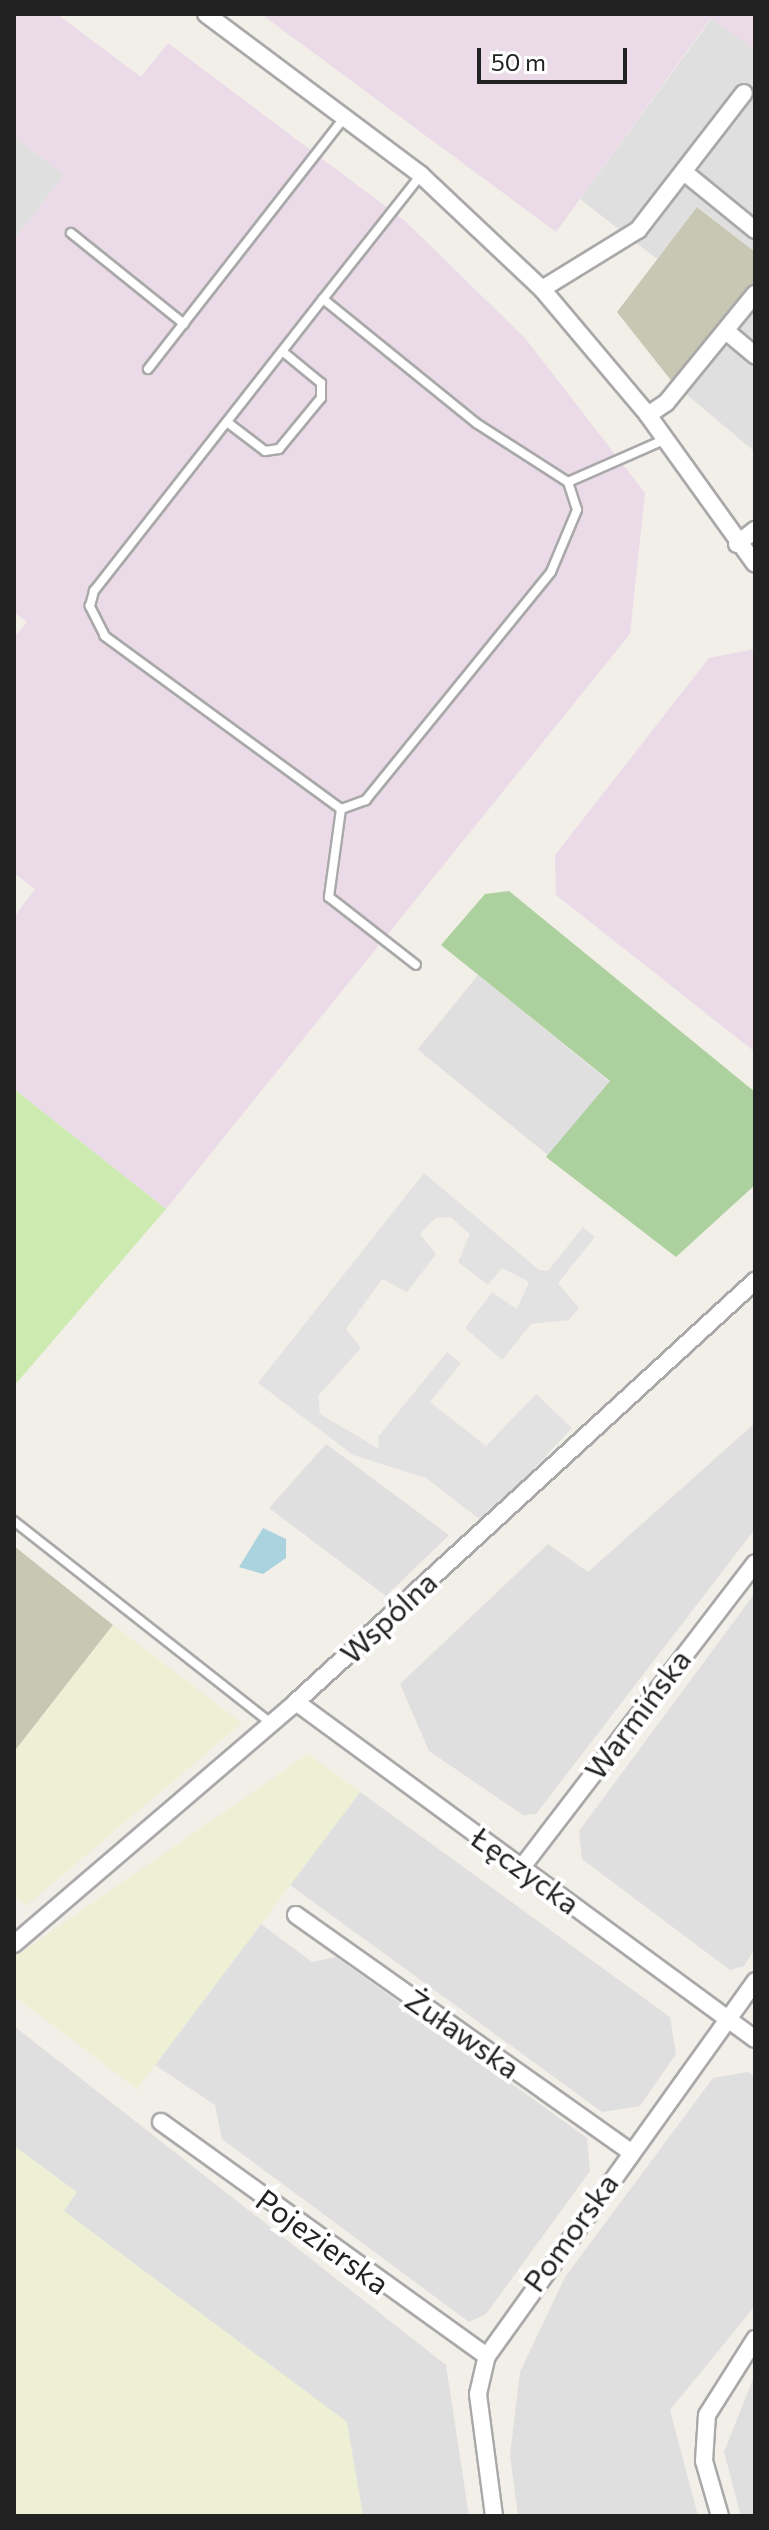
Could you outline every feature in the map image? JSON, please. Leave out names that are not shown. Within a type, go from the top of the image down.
[{"type":"street","points":[[206,14],[421,175],[542,289],[648,415],[737,544],[755,564]]},
{"type":"street","points":[[542,289],[638,230],[744,93]]},
{"type":"street","points":[[684,172],[755,230]]},
{"type":"street","points":[[648,415],[726,331],[755,294]]},
{"type":"street","points":[[726,331],[755,355]]},
{"type":"street","points":[[737,544],[755,530]]},
{"type":"street","name":"Wspólna","points":[[14,1944],[296,1702],[755,1281]]},
{"type":"street","name":"Warmińska","points":[[522,1867],[755,1563]]},
{"type":"street","name":"Łęczycka","points":[[296,1702],[755,2039]]},
{"type":"street","name":"Żuławska","points":[[296,1915],[629,2151]]},
{"type":"street","name":"Pomorska","points":[[494,2516],[478,2394],[487,2356],[629,2151],[755,1981]]},
{"type":"street","name":"Pojezierska","points":[[161,2122],[487,2356]]},
{"type":"street","points":[[720,2516],[704,2461],[707,2415],[755,2339]]},
{"type":"lane","points":[[148,369],[345,116]]},
{"type":"lane","points":[[341,809],[105,636],[90,606],[227,422],[421,175]]},
{"type":"lane","points":[[71,233],[184,324]]},
{"type":"lane","points":[[323,299],[476,423],[568,482],[577,510],[551,572],[366,800],[341,809]]},
{"type":"lane","points":[[227,422],[265,451],[279,449],[321,398],[321,383],[282,351]]},
{"type":"lane","points":[[568,482],[666,439]]},
{"type":"lane","points":[[341,809],[329,897],[416,965]]},
{"type":"lane","points":[[14,1521],[271,1723]]},
{"type":"shaded area","points":[[14,14],[57,14],[141,77],[168,43],[405,221],[525,338],[645,493],[630,634],[166,1209],[14,1089],[14,917],[35,889],[14,873],[14,638],[27,622],[14,612],[14,240],[64,175],[14,136]]},
{"type":"shaded area","points":[[261,14],[755,14],[755,50],[711,18],[556,232]]},
{"type":"shaded area","points":[[712,18],[755,50],[755,252],[698,207],[657,259],[580,199]]},
{"type":"shaded area","points":[[14,136],[64,175],[14,240]]},
{"type":"shaded area","points":[[697,207],[755,252],[755,280],[673,383],[617,312]]},
{"type":"shaded area","points":[[755,280],[755,452],[673,383]]},
{"type":"shaded area","points":[[755,649],[755,1052],[556,895],[555,855],[709,658]]},
{"type":"shaded area","points":[[478,975],[610,1082],[550,1157],[418,1050]]},
{"type":"shaded area","points":[[424,1173],[539,1270],[548,1271],[583,1227],[595,1237],[558,1283],[579,1308],[569,1320],[531,1324],[502,1360],[465,1328],[492,1292],[517,1309],[529,1282],[502,1268],[488,1285],[458,1262],[470,1234],[450,1217],[436,1218],[420,1234],[436,1254],[407,1292],[382,1279],[346,1329],[361,1348],[318,1396],[320,1414],[379,1449],[378,1437],[447,1352],[461,1363],[430,1402],[486,1446],[536,1394],[572,1428],[526,1477],[534,1484],[487,1525],[426,1478],[353,1455],[258,1383]]},
{"type":"shaded area","points":[[755,1423],[755,1529],[536,1814],[523,1815],[429,1751],[400,1684],[548,1544],[588,1572]]},
{"type":"shaded area","points":[[326,1444],[449,1535],[386,1596],[269,1508]]},
{"type":"shaded area","points":[[14,1546],[113,1625],[14,1752]]},
{"type":"shaded area","points":[[755,1593],[755,1949],[744,1966],[730,1970],[582,1859],[579,1831]]},
{"type":"shaded area","points":[[113,1625],[242,1723],[26,1906],[14,1896],[14,1752]]},
{"type":"shaded area","points":[[308,1754],[360,1792],[137,2089],[14,1996],[14,1957]]},
{"type":"shaded area","points":[[360,1792],[670,2017],[676,2054],[640,2106],[602,2112],[290,1885]]},
{"type":"shaded area","points":[[261,1924],[312,1962],[336,1957],[587,2138],[590,2171],[486,2314],[469,2322],[222,2139],[215,2105],[155,2065]]},
{"type":"shaded area","points":[[14,2026],[446,2365],[469,2516],[363,2516],[346,2422],[63,2211],[76,2192],[14,2146]]},
{"type":"shaded area","points":[[748,2072],[755,2077],[755,2306],[670,2410],[698,2516],[518,2516],[510,2455],[520,2372],[565,2277],[713,2078]]},
{"type":"shaded area","points":[[14,2146],[77,2192],[64,2211],[347,2422],[363,2516],[14,2516]]},
{"type":"shaded area","points":[[755,2374],[755,2516],[741,2516],[724,2452]]},
{"type":"green space","points":[[509,891],[755,1092],[755,1185],[676,1257],[546,1157],[610,1081],[441,945],[485,894]]},
{"type":"green space","points":[[14,1089],[166,1209],[14,1386]]},
{"type":"water","points":[[263,1528],[286,1539],[286,1558],[263,1574],[239,1567]]}]
